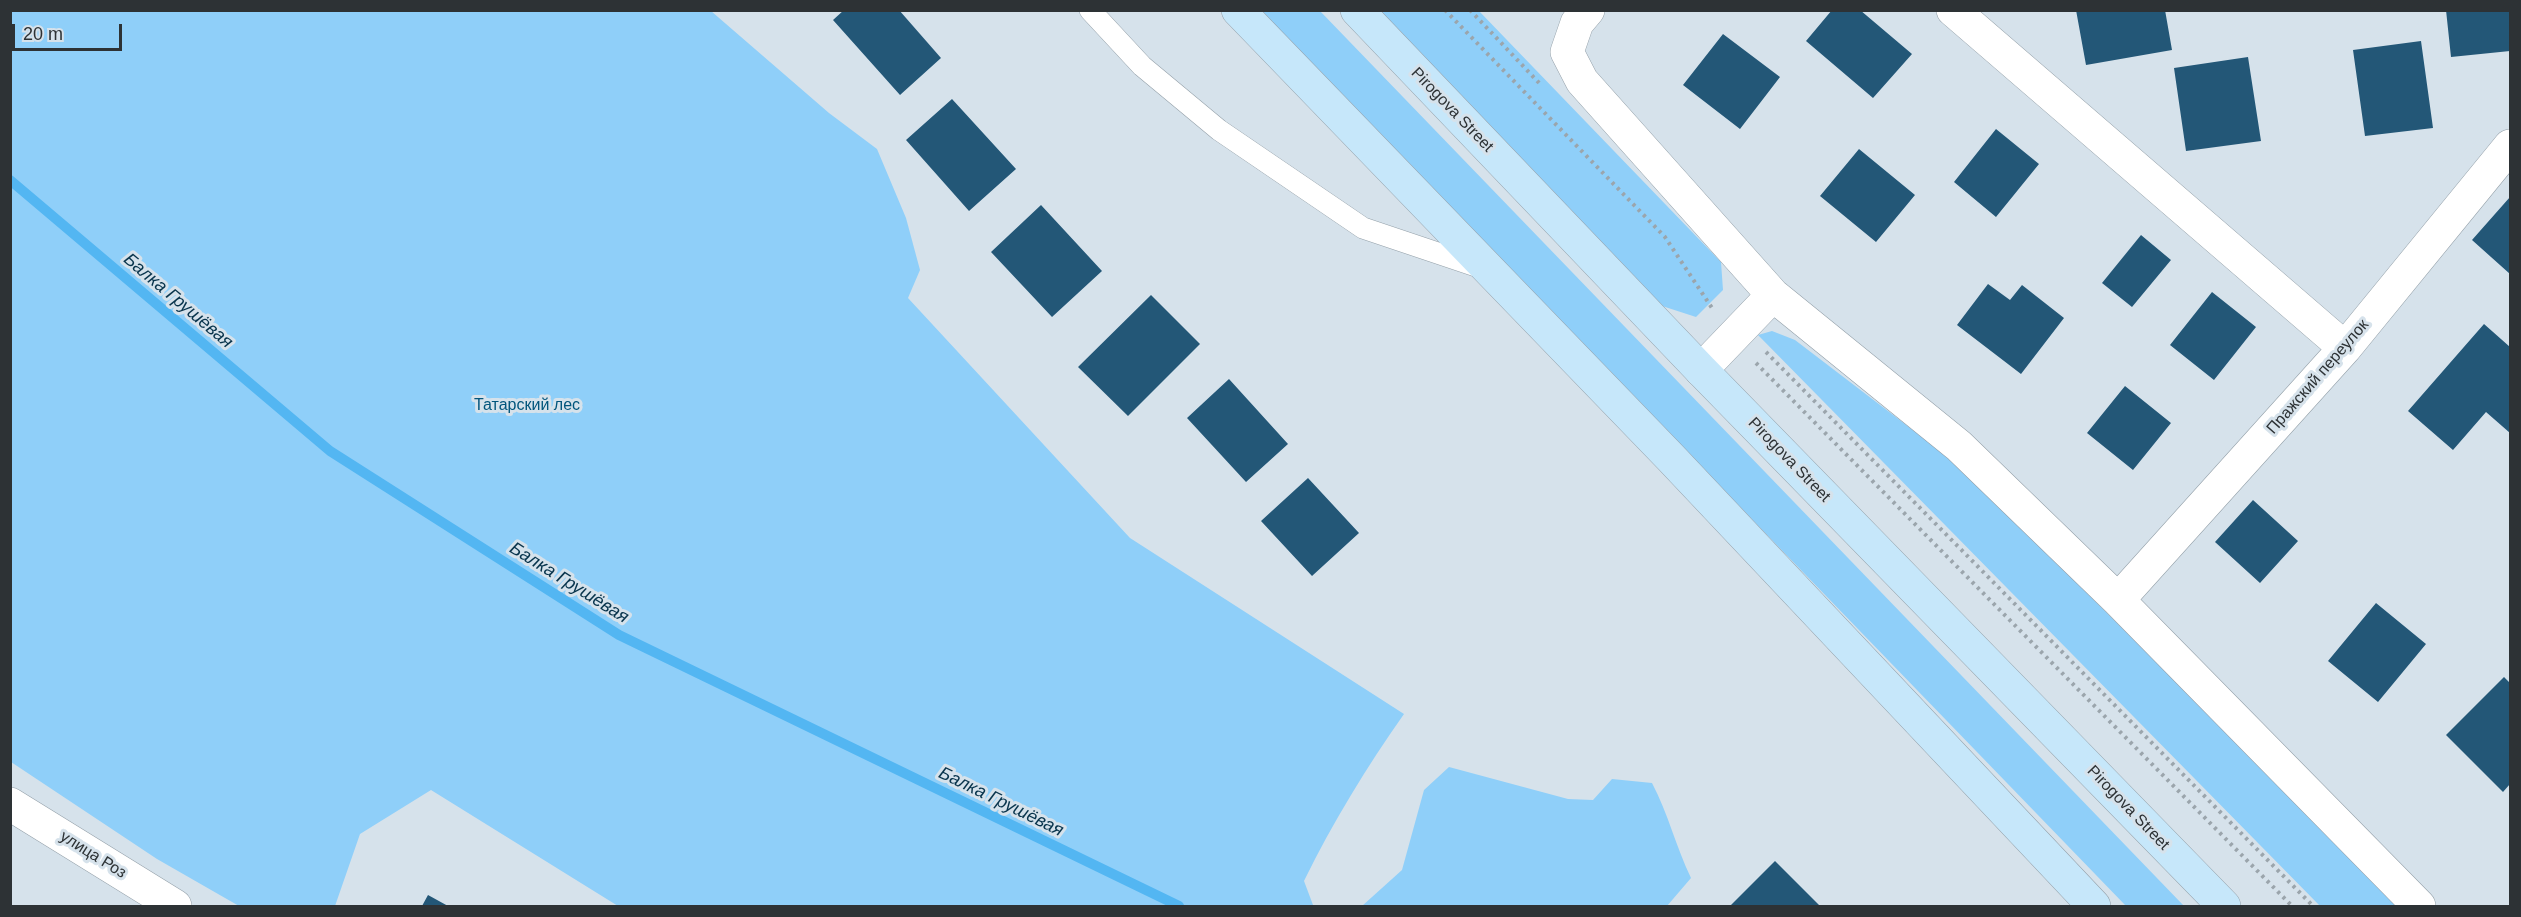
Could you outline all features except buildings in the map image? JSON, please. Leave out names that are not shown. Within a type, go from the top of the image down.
[{"type":"main road","points":[[1238,10],[1663,449],[2094,906]]},
{"type":"main road","name":"Pirogova Street","points":[[1357,10],[1701,370],[2224,906]]},
{"type":"street","points":[[1588,10],[1577,23],[1567,52],[1582,81],[1773,295],[1959,447],[2118,600],[2419,906]]},
{"type":"street","points":[[1953,10],[2345,348]]},
{"type":"street","name":"Пражский переулок","points":[[2118,600],[2345,348],[2511,146]]},
{"type":"street","points":[[1701,370],[1773,295]]},
{"type":"street","name":"улица Роз","points":[[10,804],[175,906]]},
{"type":"lane","points":[[1090,10],[1142,66],[1219,130],[1363,228],[1490,271]]},
{"type":"path","points":[[1445,10],[1665,237],[1737,334],[2292,906]]},
{"type":"path","points":[[1470,10],[1543,87]]},
{"type":"path","points":[[1737,334],[2313,906]]},
{"type":"green space","name":"Татарский лес","points":[[10,11],[711,11],[829,113],[877,149],[906,218],[920,270],[908,298],[1130,538],[1404,714],[1351,796],[1304,881],[1313,905],[1326,906],[618,906],[431,790],[360,834],[335,906],[239,906],[157,859],[11,762]]},
{"type":"green space","points":[[1260,11],[1320,11],[2184,906],[2126,906]]},
{"type":"green space","points":[[1374,11],[1479,11],[1721,262],[1723,290],[1696,317],[1659,305]]},
{"type":"green space","points":[[1772,331],[1795,340],[1956,463],[2402,906],[2320,906],[1758,335]]},
{"type":"green space","points":[[1449,767],[1568,799],[1593,800],[1612,779],[1652,783],[1691,878],[1667,906],[1362,906],[1402,870],[1424,790]]},
{"type":"waterway","name":"Балка Грушёвая","points":[[10,180],[330,451],[619,635],[1179,906]]}]
